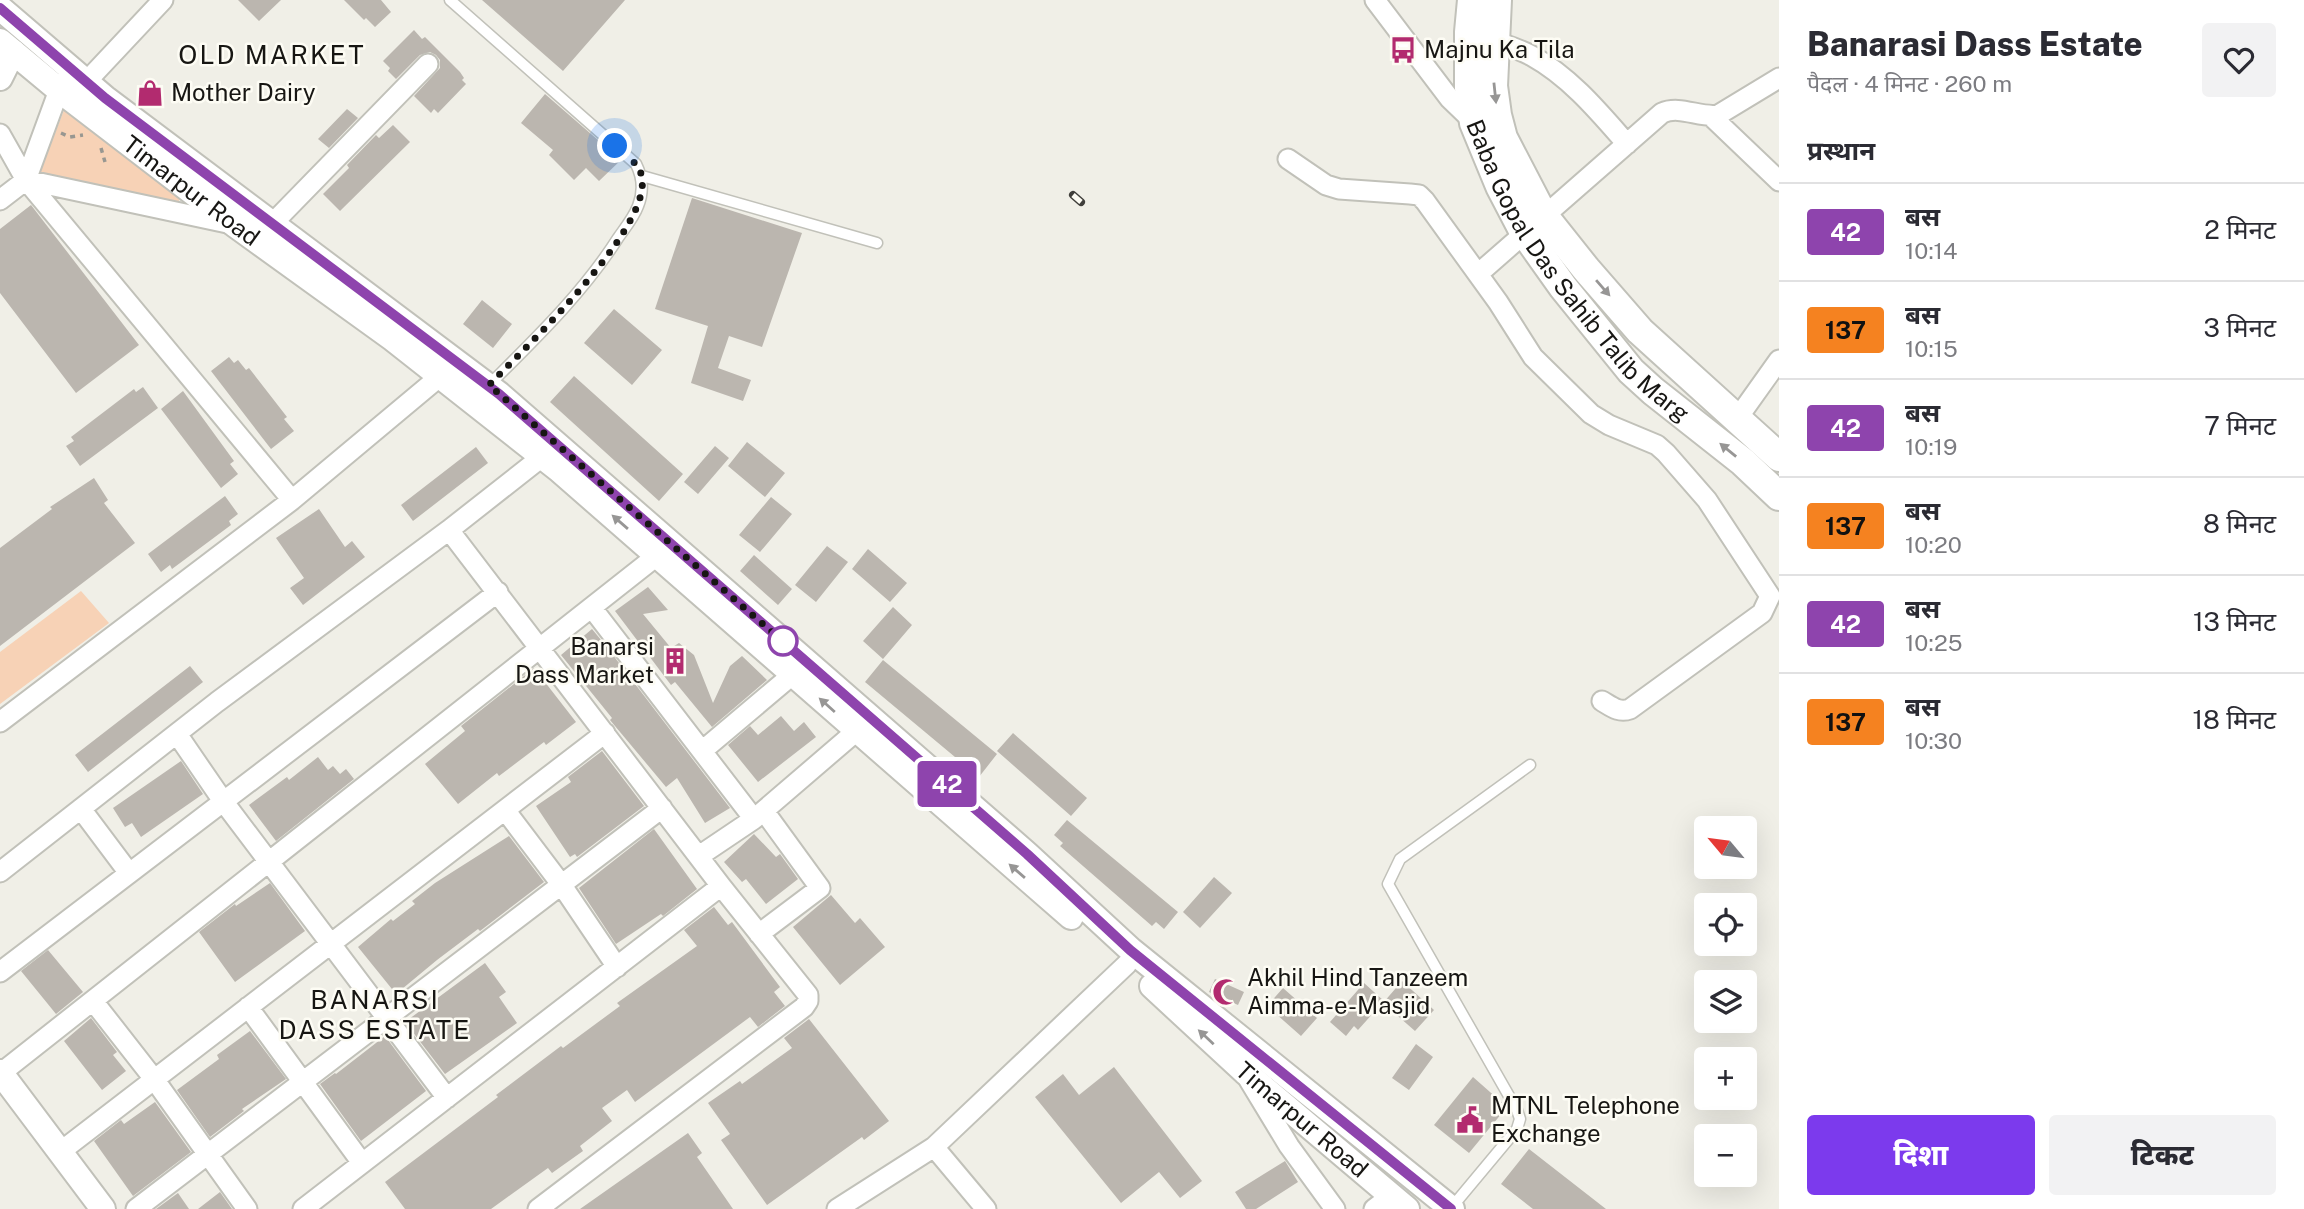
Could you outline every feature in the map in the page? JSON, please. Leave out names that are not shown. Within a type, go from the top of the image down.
[{"type":"main road","name":"Baba Gopal Das Sahib Talib Marg","points":[[1472,0],[1503,138],[1534,223],[1563,287],[1631,371],[1743,462],[1779,496]]},
{"type":"main road","name":"Baba Gopal Das Sahib Talib Marg","points":[[1497,0],[1481,37],[1469,88],[1474,122],[1500,186],[1534,223],[1586,269],[1640,331],[1779,457]]},
{"type":"street","points":[[0,200],[26,180],[46,126],[72,81],[163,0]]},
{"type":"street","points":[[1375,0],[1450,99],[1474,122],[1503,138]]},
{"type":"street","name":"Timarpur Road","points":[[0,8],[72,81],[235,225],[449,368]]},
{"type":"street","points":[[1481,37],[1531,55],[1551,69],[1591,103],[1627,144]]},
{"type":"street","points":[[0,78],[6,46]]},
{"type":"street","name":"Timarpur Road","points":[[6,46],[72,81],[272,224],[551,451],[863,725],[1027,854],[1132,960],[1253,1064],[1451,1209]]},
{"type":"street","points":[[272,224],[428,64]]},
{"type":"street","points":[[1478,274],[1665,111],[1671,109],[1711,116],[1726,112],[1779,78]]},
{"type":"street","points":[[1711,116],[1779,181]]},
{"type":"street","points":[[0,134],[26,180],[292,500]]},
{"type":"street","points":[[1288,159],[1326,185],[1339,190],[1419,195],[1478,274],[1533,357],[1591,414],[1609,425],[1657,445],[1666,453],[1707,500],[1770,596],[1762,612],[1630,709],[1623,711],[1602,701]]},
{"type":"street","points":[[26,180],[235,225]]},
{"type":"street","points":[[1737,419],[1779,360]]},
{"type":"street","points":[[0,723],[292,500],[449,368]]},
{"type":"street","points":[[0,872],[177,734],[551,451]]},
{"type":"street","points":[[449,530],[721,886],[808,995],[804,1007],[538,1209]]},
{"type":"street","points":[[103,1209],[0,1072],[665,550]]},
{"type":"street","points":[[0,972],[498,592]]},
{"type":"street","points":[[592,608],[702,751],[820,888],[759,934]]},
{"type":"street","points":[[702,751],[800,668]]},
{"type":"street","points":[[699,856],[759,815],[863,725]]},
{"type":"street","points":[[60,1152],[605,733]]},
{"type":"street","points":[[177,734],[223,801],[447,1098]]},
{"type":"street","points":[[136,1209],[662,808]]},
{"type":"street","points":[[81,809],[129,873]]},
{"type":"street","points":[[505,810],[561,884],[617,967]]},
{"type":"street","points":[[303,1209],[721,886]]},
{"type":"street","points":[[837,1209],[933,1147],[1132,960]]},
{"type":"street","points":[[93,1000],[154,1079],[247,1209]]},
{"type":"street","points":[[248,1007],[362,1163]]},
{"type":"street","points":[[1253,1064],[1281,1135],[1335,1209]]},
{"type":"street","name":"Timarpur Road","points":[[1253,1064],[1391,1205]]},
{"type":"street","points":[[933,1147],[986,1209]]},
{"type":"lane","points":[[450,0],[636,164],[642,176],[638,208],[605,259],[551,322],[481,393]]},
{"type":"lane","points":[[642,176],[877,243]]},
{"type":"lane","points":[[1451,1209],[1517,1129],[1520,1119],[1388,884],[1400,859],[1530,765]]},
{"type":"path","points":[[46,126],[70,137],[83,135],[100,148],[105,162]]},
{"type":"shaded area","points":[[66,105],[181,197],[177,204],[39,174]]},
{"type":"shaded area","points":[[81,591],[109,623],[0,704],[0,652]]},
{"type":"building","points":[[238,0],[281,0],[259,21]]},
{"type":"building","points":[[344,0],[381,0],[391,12],[375,27]]},
{"type":"building","points":[[482,0],[625,0],[563,71]]},
{"type":"building","points":[[414,30],[422,39],[425,37],[460,72],[466,84],[438,113],[434,109],[431,113],[414,96],[440,68],[440,60],[436,55],[430,52],[420,55],[396,79],[383,61]]},
{"type":"building","points":[[545,94],[621,160],[599,181],[586,168],[574,180],[549,155],[553,150],[521,123]]},
{"type":"building","points":[[347,109],[358,118],[329,148],[318,139]]},
{"type":"building","points":[[393,125],[410,142],[340,211],[323,194],[376,135],[379,138]]},
{"type":"building","points":[[692,198],[802,233],[762,347],[729,336],[718,368],[751,380],[743,401],[691,383],[708,326],[655,309]]},
{"type":"building","points":[[31,205],[139,345],[76,393],[0,293],[0,229]]},
{"type":"building","points":[[482,300],[512,324],[493,348],[463,324]]},
{"type":"building","points":[[614,309],[662,350],[632,385],[584,343]]},
{"type":"building","points":[[229,357],[234,363],[238,360],[246,370],[249,368],[287,417],[284,419],[294,431],[271,449],[211,371]]},
{"type":"building","points":[[574,376],[683,474],[659,501],[550,402]]},
{"type":"building","points":[[143,387],[158,408],[80,466],[66,446],[74,441],[71,437],[134,389],[136,392]]},
{"type":"building","points":[[183,391],[234,461],[230,464],[238,474],[221,488],[161,409]]},
{"type":"building","points":[[747,442],[785,473],[765,497],[728,466]]},
{"type":"building","points":[[715,446],[729,458],[698,494],[684,482]]},
{"type":"building","points":[[476,447],[488,463],[413,521],[401,505]]},
{"type":"building","points":[[94,478],[108,500],[104,503],[135,543],[0,646],[0,548],[52,509],[50,507]]},
{"type":"building","points":[[225,496],[238,514],[229,521],[231,525],[172,569],[170,565],[161,572],[148,554]]},
{"type":"building","points":[[771,497],[792,514],[760,552],[739,535]]},
{"type":"building","points":[[319,509],[345,547],[352,541],[365,557],[303,605],[290,588],[304,578],[276,538]]},
{"type":"building","points":[[827,546],[848,562],[816,602],[795,585]]},
{"type":"building","points":[[868,549],[907,583],[890,602],[852,569]]},
{"type":"building","points":[[754,555],[792,589],[778,605],[740,571]]},
{"type":"building","name":"Banarsi Dass Market","points":[[648,587],[668,610],[643,614],[671,648],[679,643],[694,655],[713,703],[730,666],[742,656],[767,680],[712,727],[675,682],[671,685],[615,611]]},
{"type":"building","points":[[893,607],[912,625],[883,659],[863,641]]},
{"type":"building","points":[[592,629],[730,808],[705,823],[677,778],[666,787],[610,720],[612,718],[561,655]]},
{"type":"building","points":[[883,660],[997,754],[979,777],[865,682]]},
{"type":"building","points":[[190,666],[203,682],[88,772],[75,755]]},
{"type":"building","points":[[534,668],[576,722],[499,776],[497,773],[458,804],[425,764],[465,731],[461,726]]},
{"type":"building","points":[[781,716],[794,731],[804,722],[816,737],[758,782],[728,745],[750,726],[758,735]]},
{"type":"building","points":[[1013,733],[1087,798],[1071,816],[997,751]]},
{"type":"building","points":[[602,751],[644,806],[577,857],[575,854],[570,857],[536,806],[571,782],[568,777]]},
{"type":"building","points":[[318,757],[328,770],[333,766],[340,774],[346,769],[354,779],[276,841],[249,805],[287,777],[289,780]]},
{"type":"building","points":[[181,761],[203,794],[141,837],[132,823],[125,827],[113,808]]},
{"type":"building","points":[[1067,820],[1178,912],[1164,929],[1156,922],[1152,926],[1060,846],[1063,843],[1054,835]]},
{"type":"building","points":[[654,829],[697,889],[663,916],[661,914],[616,944],[579,888]]},
{"type":"building","points":[[754,834],[776,857],[780,854],[798,879],[766,904],[746,879],[742,882],[724,862]]},
{"type":"building","points":[[509,836],[544,882],[437,960],[396,994],[358,947],[391,919],[393,921],[415,904],[412,901],[435,883]]},
{"type":"building","points":[[1214,877],[1232,893],[1200,928],[1183,912]]},
{"type":"building","points":[[270,883],[305,931],[235,982],[199,932],[235,904],[236,906]]},
{"type":"building","points":[[831,895],[855,923],[860,918],[885,947],[840,985],[793,927]]},
{"type":"building","points":[[714,907],[728,925],[732,922],[780,987],[774,992],[785,1006],[758,1027],[750,1017],[635,1102],[627,1090],[602,1108],[612,1121],[580,1146],[583,1151],[552,1173],[548,1168],[491,1209],[405,1209],[385,1182],[561,1046],[563,1048],[620,1006],[617,1003],[697,946],[684,930]]},
{"type":"building","points":[[48,950],[83,992],[56,1014],[21,971]]},
{"type":"building","points":[[485,963],[506,992],[499,997],[517,1023],[445,1074],[405,1022]]},
{"type":"building","points":[[1215,979],[1244,992],[1238,1005],[1209,992]]},
{"type":"building","points":[[1402,981],[1434,1010],[1415,1031],[1383,1003]]},
{"type":"building","points":[[1364,983],[1384,1001],[1358,1030],[1354,1026],[1346,1036],[1330,1022]]},
{"type":"building","points":[[1283,988],[1317,1018],[1301,1036],[1267,1006]]},
{"type":"building","points":[[91,1018],[117,1052],[113,1055],[126,1071],[102,1090],[64,1041]]},
{"type":"building","points":[[809,1019],[889,1121],[864,1140],[862,1137],[767,1205],[721,1140],[730,1134],[708,1103],[740,1081],[742,1084],[792,1048],[784,1038]]},
{"type":"building","points":[[250,1031],[286,1079],[242,1109],[244,1111],[210,1137],[177,1090],[219,1059],[217,1055]]},
{"type":"building","points":[[385,1036],[426,1091],[361,1141],[320,1084]]},
{"type":"building","points":[[1416,1044],[1433,1057],[1409,1090],[1392,1078]]},
{"type":"building","points":[[1114,1067],[1202,1181],[1180,1198],[1159,1172],[1121,1203],[1035,1097],[1063,1074],[1079,1095]]},
{"type":"building","points":[[1473,1077],[1507,1107],[1469,1153],[1434,1125]]},
{"type":"building","points":[[155,1102],[191,1152],[133,1196],[94,1141],[121,1120],[124,1124]]},
{"type":"building","points":[[688,1133],[702,1153],[697,1157],[733,1209],[580,1209]]},
{"type":"building","points":[[1529,1149],[1606,1209],[1533,1209],[1501,1184]]},
{"type":"building","points":[[1285,1161],[1298,1182],[1256,1209],[1246,1209],[1235,1192]]},
{"type":"building","points":[[220,1192],[232,1209],[198,1209]]},
{"type":"building","points":[[178,1193],[189,1209],[156,1209]]},
{"type":"railway","points":[[1073,195],[1081,202]]},
{"type":"bus line","name":"42","points":[[0,8],[105,98],[499,394],[1027,854],[1130,950],[1451,1209]]},
{"type":"place","name":"Majnu Ka Tila","points":[[1403,50]]},
{"type":"place","name":"Mother Dairy","points":[[150,93]]},
{"type":"place","name":"Banarsi Dass Market","points":[[675,661]]},
{"type":"place","name":"Akhil Hind Tanzeem Aimma-e-Masjid","points":[[1226,992]]},
{"type":"place","name":"MTNL Telephone Exchange","points":[[1470,1120]]},
{"type":"district","name":"OLD MARKET","points":[[272,55]]},
{"type":"district","name":"BANARSI DASS ESTATE","points":[[375,1015]]},
{"type":"route","points":[[615,146],[636,164],[642,176],[638,208],[605,259],[551,322],[489,385],[788,646],[783,641]]}]
